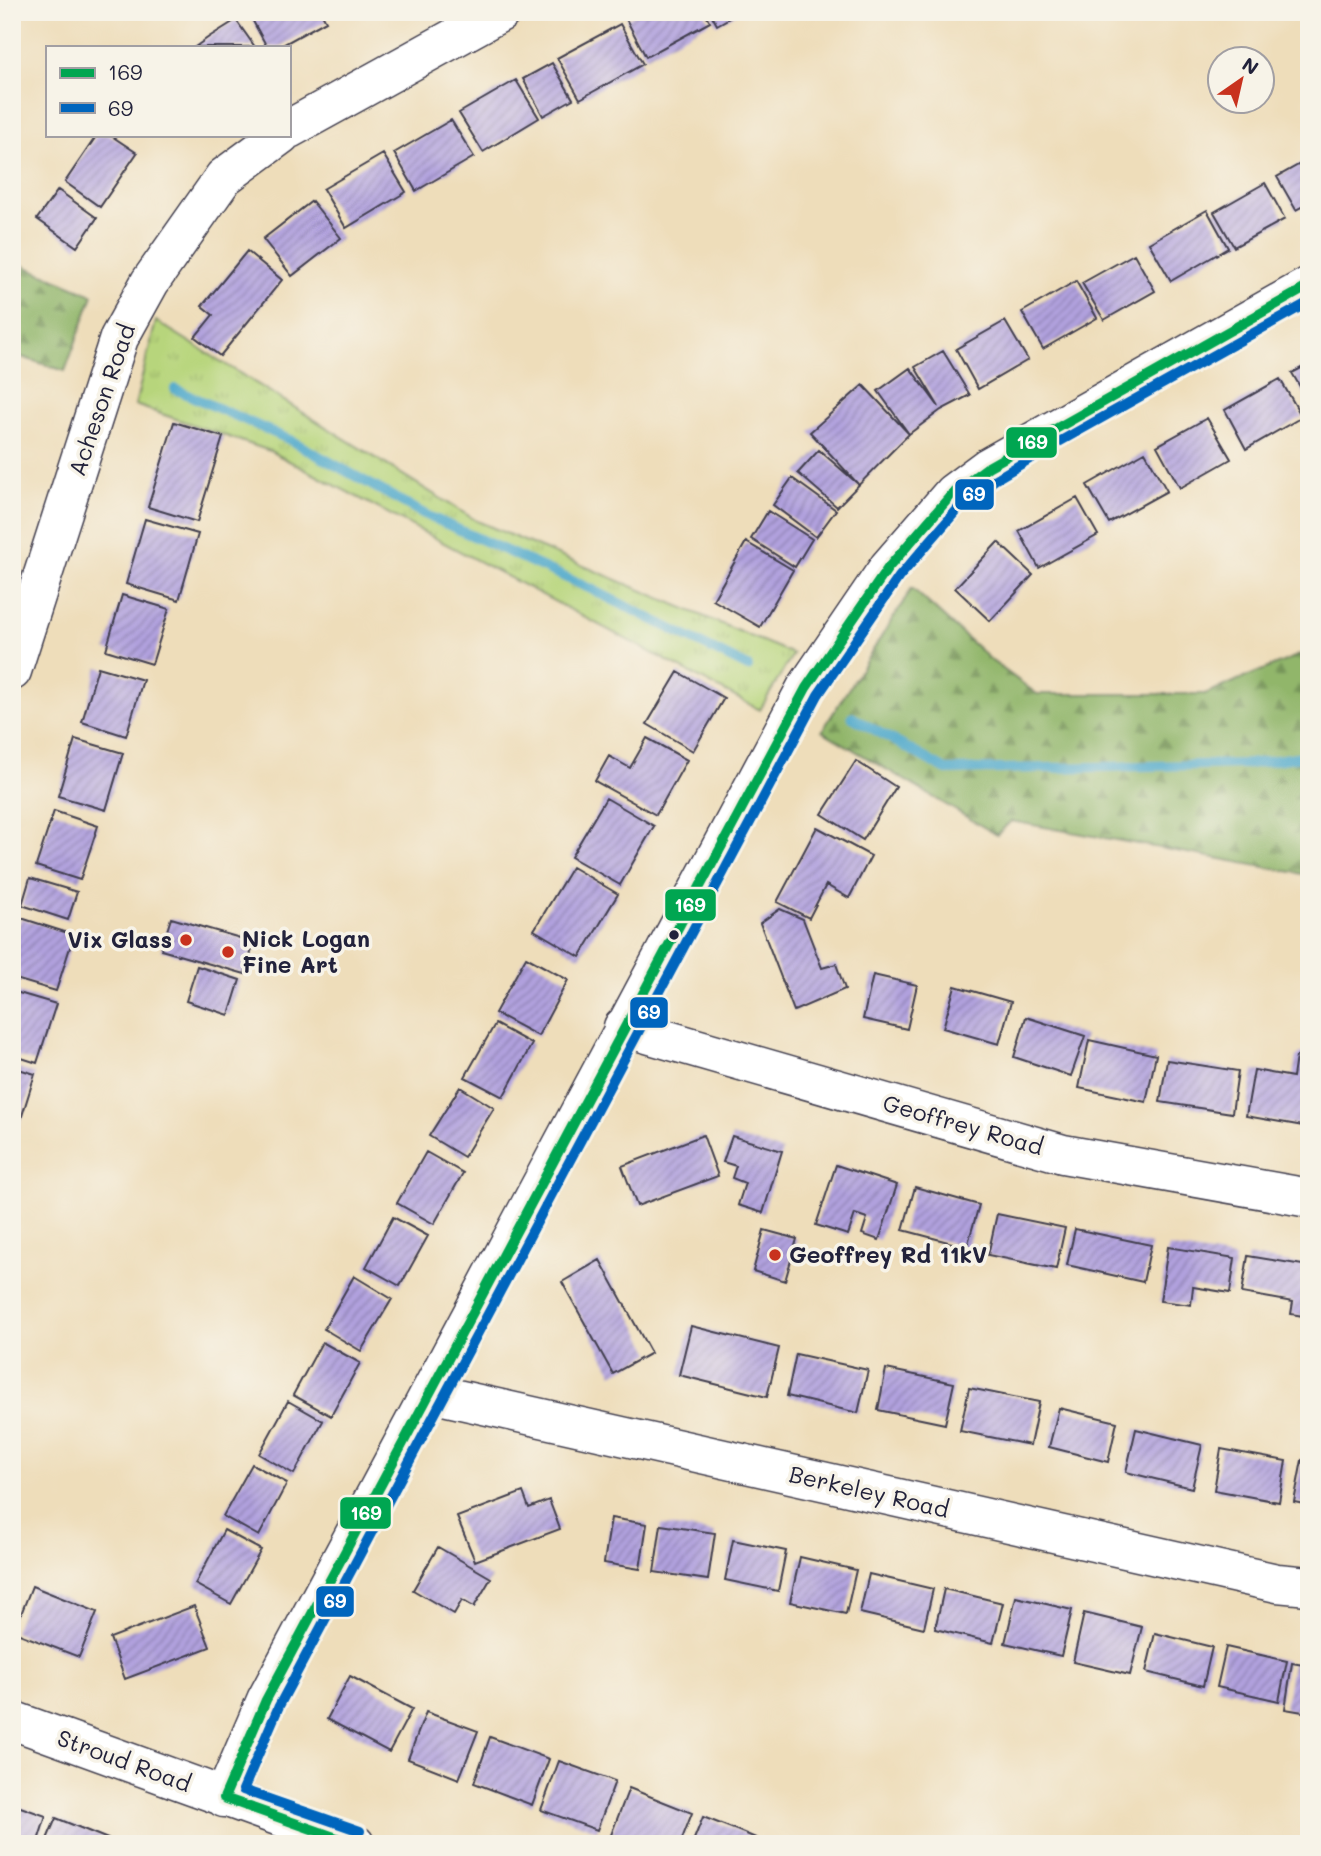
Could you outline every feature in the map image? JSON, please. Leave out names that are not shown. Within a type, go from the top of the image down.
[{"type":"street","points":[[290,128],[501,12]]},
{"type":"street","name":"Acheson Road","points":[[12,671],[119,338],[156,272],[224,177],[280,136]]},
{"type":"street","points":[[224,1798],[266,1700],[806,688],[888,568],[953,494],[988,467],[1309,286]]},
{"type":"street","name":"Geoffrey Road","points":[[623,1027],[1063,1154],[1309,1198]]},
{"type":"street","name":"Berkeley Road","points":[[430,1393],[1277,1583],[1309,1586]]},
{"type":"street","name":"Stroud Road","points":[[12,1720],[355,1844]]},
{"type":"green space","points":[[12,261],[93,295],[65,371],[12,354]]},
{"type":"green space","points":[[156,321],[477,521],[793,654],[760,710],[270,451],[135,405]]},
{"type":"green space","points":[[912,588],[992,661],[1037,694],[1205,694],[1309,651],[1309,875],[1011,821],[997,835],[822,731]]},
{"type":"building","points":[[248,12],[321,12],[326,21],[281,46],[266,46]]},
{"type":"building","points":[[638,12],[704,12],[710,22],[646,57],[626,19]]},
{"type":"building","points":[[710,12],[740,12],[717,25]]},
{"type":"building","points":[[236,20],[254,46],[196,46]]},
{"type":"building","points":[[620,24],[643,64],[580,99],[557,58]]},
{"type":"building","points":[[552,63],[573,99],[543,116],[523,79]]},
{"type":"building","points":[[516,80],[539,118],[483,152],[459,113]]},
{"type":"building","points":[[451,120],[474,157],[416,191],[394,153]]},
{"type":"building","points":[[96,136],[112,136],[137,153],[100,207],[65,182]]},
{"type":"building","points":[[383,154],[406,192],[346,228],[323,189]]},
{"type":"building","points":[[1309,159],[1309,203],[1296,210],[1277,177]]},
{"type":"building","points":[[1265,183],[1285,219],[1234,247],[1214,212]]},
{"type":"building","points":[[58,190],[97,218],[77,247],[37,219]]},
{"type":"building","points":[[312,201],[341,238],[292,276],[263,239]]},
{"type":"building","points":[[1207,210],[1228,248],[1171,281],[1149,243]]},
{"type":"building","points":[[247,251],[282,280],[220,356],[195,337],[213,315],[202,306]]},
{"type":"building","points":[[1134,254],[1155,291],[1104,320],[1082,283]]},
{"type":"building","points":[[1076,281],[1097,318],[1043,349],[1022,312]]},
{"type":"building","points":[[1005,321],[1028,360],[978,389],[956,349]]},
{"type":"building","points":[[943,351],[970,395],[941,410],[909,434],[878,391],[910,368],[939,407],[915,367]]},
{"type":"building","points":[[1309,364],[1309,402],[1292,373]]},
{"type":"building","points":[[1280,379],[1302,417],[1246,449],[1225,410]]},
{"type":"building","points":[[863,385],[909,434],[837,507],[798,473],[819,450],[858,484],[810,432]]},
{"type":"building","points":[[1207,418],[1231,459],[1180,488],[1157,446]]},
{"type":"building","points":[[174,422],[223,437],[197,522],[148,507]]},
{"type":"building","points":[[1145,452],[1167,491],[1109,523],[1087,485]]},
{"type":"building","points":[[792,478],[836,510],[816,537],[773,505]]},
{"type":"building","points":[[1077,498],[1098,535],[1039,568],[1019,531]]},
{"type":"building","points":[[768,511],[812,539],[795,567],[751,539]]},
{"type":"building","points":[[145,519],[198,534],[179,600],[126,584]]},
{"type":"building","points":[[746,542],[793,570],[760,627],[713,600]]},
{"type":"building","points":[[998,542],[1033,575],[990,621],[955,588]]},
{"type":"building","points":[[122,595],[169,609],[152,664],[106,650]]},
{"type":"building","points":[[98,667],[143,680],[126,736],[82,722]]},
{"type":"building","points":[[678,672],[724,698],[693,751],[647,724]]},
{"type":"building","points":[[647,738],[687,760],[656,815],[595,781],[609,756],[630,768]]},
{"type":"building","points":[[75,739],[123,753],[106,810],[58,796]]},
{"type":"building","points":[[856,761],[896,787],[863,840],[822,814]]},
{"type":"building","points":[[606,798],[654,826],[620,885],[571,857]]},
{"type":"building","points":[[54,811],[98,826],[80,880],[36,866]]},
{"type":"building","points":[[817,827],[871,856],[849,898],[826,885],[809,918],[777,902]]},
{"type":"building","points":[[572,867],[618,894],[580,957],[534,930]]},
{"type":"building","points":[[30,878],[77,892],[68,920],[22,905]]},
{"type":"building","points":[[780,909],[803,919],[822,968],[836,964],[845,989],[794,1011],[760,923]]},
{"type":"building","points":[[21,918],[74,935],[56,991],[12,978],[12,944]]},
{"type":"building","points":[[171,918],[254,942],[245,974],[161,950]]},
{"type":"building","points":[[526,957],[568,980],[538,1036],[495,1013]]},
{"type":"building","points":[[197,966],[240,980],[229,1015],[186,1001]]},
{"type":"building","points":[[873,975],[917,985],[907,1029],[863,1019]]},
{"type":"building","points":[[955,986],[1011,1002],[999,1044],[943,1028]]},
{"type":"building","points":[[12,991],[56,1004],[37,1063],[12,1055]]},
{"type":"building","points":[[1026,1017],[1085,1036],[1071,1076],[1014,1057]]},
{"type":"building","points":[[495,1024],[532,1044],[503,1097],[465,1077]]},
{"type":"building","points":[[1089,1040],[1156,1055],[1146,1102],[1079,1088]]},
{"type":"building","points":[[1301,1053],[1309,1054],[1309,1127],[1246,1116],[1254,1070],[1293,1077],[1296,1057]]},
{"type":"building","points":[[1167,1060],[1238,1071],[1232,1113],[1160,1102]]},
{"type":"building","points":[[12,1067],[35,1074],[17,1132],[12,1131]]},
{"type":"building","points":[[460,1087],[494,1108],[464,1157],[429,1136]]},
{"type":"building","points":[[703,1135],[718,1176],[637,1206],[622,1166]]},
{"type":"building","points":[[732,1136],[782,1151],[763,1213],[738,1205],[745,1183],[732,1178],[736,1166],[723,1162]]},
{"type":"building","points":[[426,1152],[463,1173],[434,1224],[397,1203]]},
{"type":"building","points":[[836,1165],[897,1185],[879,1240],[862,1234],[867,1218],[855,1214],[848,1235],[816,1225]]},
{"type":"building","points":[[915,1187],[979,1205],[967,1247],[903,1230]]},
{"type":"building","points":[[997,1214],[1065,1228],[1056,1269],[988,1255]]},
{"type":"building","points":[[393,1217],[428,1236],[400,1286],[366,1267]]},
{"type":"building","points":[[1075,1229],[1151,1245],[1143,1282],[1067,1265]]},
{"type":"building","name":"Geoffrey Rd 11kV","points":[[764,1230],[797,1239],[785,1281],[753,1271]]},
{"type":"building","points":[[1168,1247],[1235,1258],[1230,1293],[1193,1287],[1191,1305],[1160,1301]]},
{"type":"building","points":[[1248,1256],[1309,1266],[1309,1317],[1291,1314],[1293,1302],[1242,1293]]},
{"type":"building","points":[[600,1260],[651,1353],[613,1374],[562,1282]]},
{"type":"building","points":[[354,1276],[392,1299],[361,1351],[324,1329]]},
{"type":"building","points":[[691,1326],[779,1348],[767,1397],[679,1375]]},
{"type":"building","points":[[322,1342],[360,1363],[331,1416],[293,1395]]},
{"type":"building","points":[[796,1354],[868,1370],[858,1413],[787,1396]]},
{"type":"building","points":[[886,1369],[954,1383],[945,1424],[878,1410]]},
{"type":"building","points":[[969,1388],[1039,1402],[1030,1445],[960,1431]]},
{"type":"building","points":[[288,1401],[323,1421],[294,1474],[259,1454]]},
{"type":"building","points":[[1059,1408],[1117,1422],[1108,1462],[1049,1447]]},
{"type":"building","points":[[1136,1429],[1202,1445],[1192,1488],[1126,1472]]},
{"type":"building","points":[[1221,1449],[1286,1461],[1279,1502],[1214,1490]]},
{"type":"building","points":[[1302,1460],[1309,1462],[1309,1505],[1294,1502]]},
{"type":"building","points":[[252,1464],[287,1483],[259,1536],[223,1516]]},
{"type":"building","points":[[523,1492],[529,1508],[549,1500],[560,1529],[475,1561],[457,1517]]},
{"type":"building","points":[[611,1518],[647,1524],[640,1569],[604,1563]]},
{"type":"building","points":[[661,1525],[715,1533],[708,1580],[654,1572]]},
{"type":"building","points":[[224,1530],[261,1550],[231,1604],[195,1584]]},
{"type":"building","points":[[733,1540],[786,1551],[778,1591],[725,1580]]},
{"type":"building","points":[[438,1547],[491,1578],[474,1607],[462,1600],[454,1614],[413,1590]]},
{"type":"building","points":[[800,1557],[856,1570],[846,1614],[790,1602]]},
{"type":"building","points":[[869,1574],[933,1589],[924,1628],[860,1613]]},
{"type":"building","points":[[32,1586],[97,1612],[79,1657],[14,1632]]},
{"type":"building","points":[[944,1589],[1003,1603],[993,1643],[935,1629]]},
{"type":"building","points":[[1016,1597],[1072,1610],[1061,1656],[1005,1643]]},
{"type":"building","points":[[194,1606],[210,1647],[125,1679],[110,1638]]},
{"type":"building","points":[[1084,1613],[1142,1627],[1130,1675],[1073,1662]]},
{"type":"building","points":[[1155,1633],[1212,1647],[1203,1686],[1146,1672]]},
{"type":"building","points":[[1226,1647],[1287,1661],[1279,1701],[1217,1687]]},
{"type":"building","points":[[1292,1663],[1309,1666],[1309,1713],[1285,1709]]},
{"type":"building","points":[[350,1676],[412,1709],[389,1752],[327,1719]]},
{"type":"building","points":[[426,1712],[478,1731],[459,1779],[408,1759]]},
{"type":"building","points":[[490,1737],[549,1759],[532,1805],[474,1783]]},
{"type":"building","points":[[559,1761],[615,1781],[597,1830],[541,1810]]},
{"type":"building","points":[[629,1788],[692,1813],[680,1844],[633,1844],[611,1835]]},
{"type":"building","points":[[12,1804],[46,1816],[37,1844],[12,1844]]},
{"type":"building","points":[[703,1817],[739,1831],[770,1844],[692,1844]]},
{"type":"building","points":[[56,1818],[120,1844],[45,1844]]},
{"type":"waterway","points":[[175,389],[290,440],[424,514],[591,589],[748,667]]},
{"type":"waterway","points":[[852,717],[946,770],[1249,764],[1309,755]]},
{"type":"transit line","name":"169","points":[[224,1798],[266,1700],[806,688],[888,568],[953,493],[988,467],[1309,286]]},
{"type":"transit line","name":"69","points":[[360,1831],[243,1790],[279,1706],[818,695],[899,577],[963,503],[996,479],[1048,448],[1309,302]]},
{"type":"transit line","name":"169","points":[[224,1798],[354,1844]]},
{"type":"place","name":"Vix Glass","points":[[186,940]]},
{"type":"place","name":"Nick Logan Fine Art","points":[[228,952]]},
{"type":"place","name":"Geoffrey Rd 11kV","points":[[775,1255]]}]
